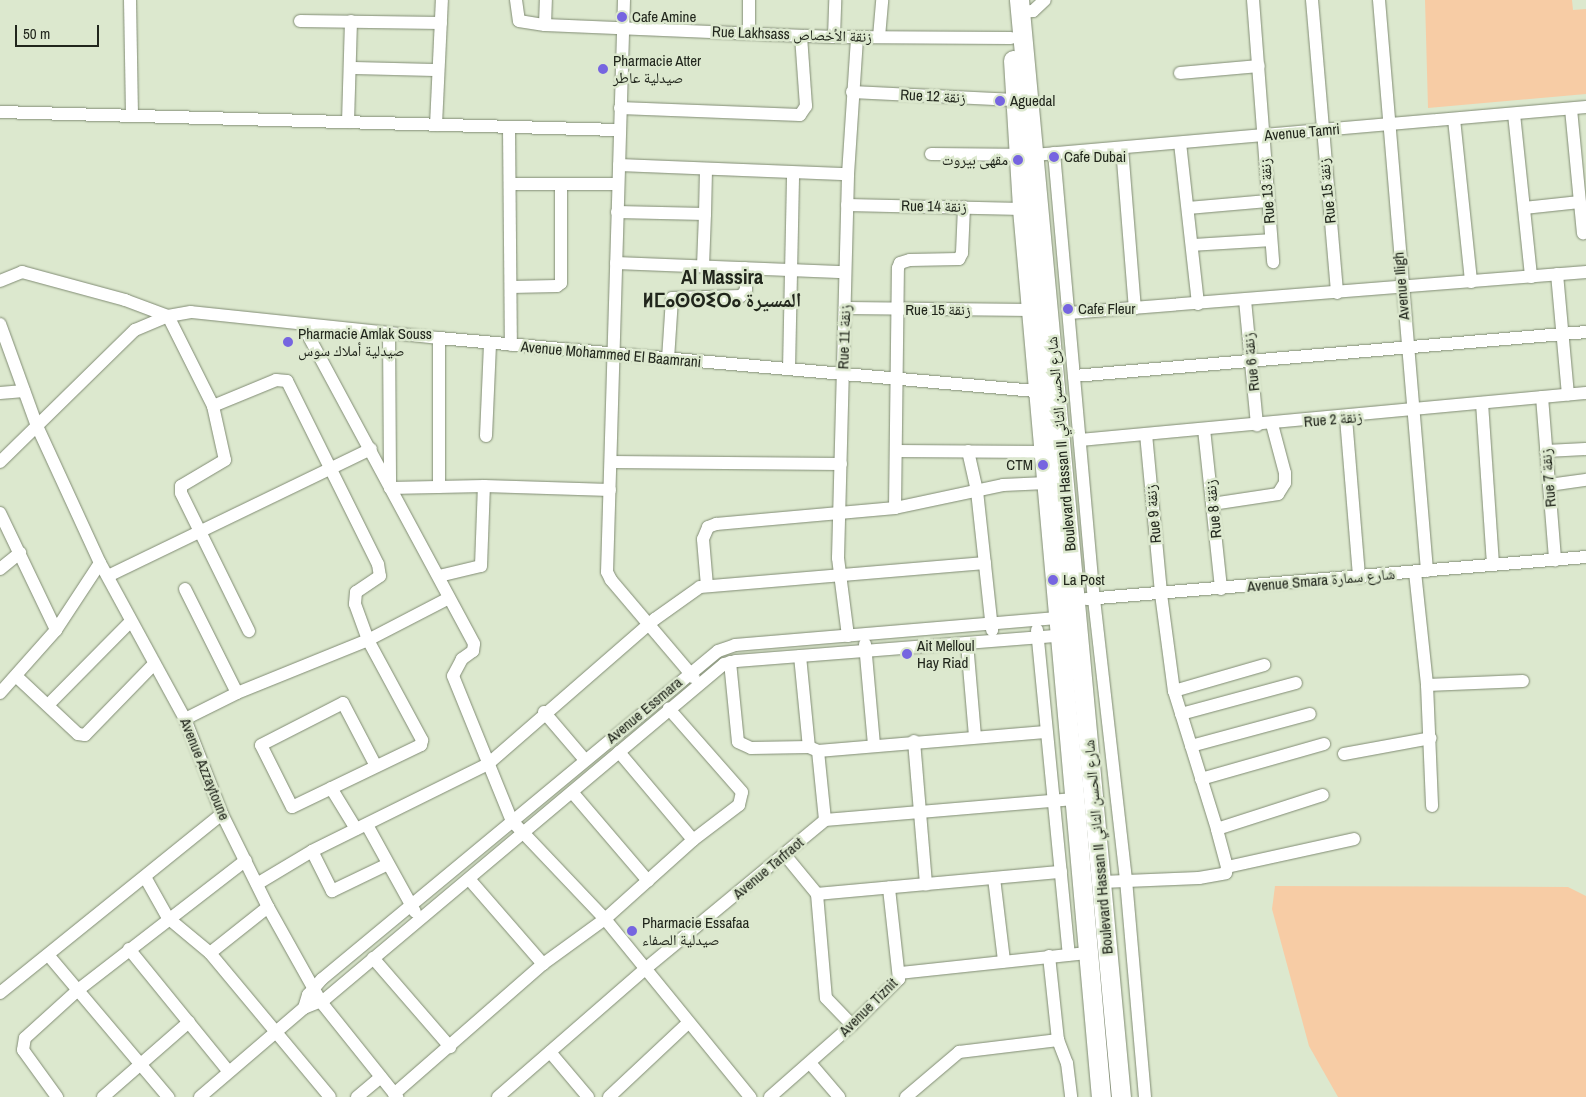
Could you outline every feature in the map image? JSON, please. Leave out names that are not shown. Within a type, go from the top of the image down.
[{"type":"main road","name":"Boulevard Hassan II شارع الحسن الثاني","points":[[1017,4],[1011,38],[1015,100],[1026,155],[1022,209],[1032,310],[1046,369]]},
{"type":"main road","name":"Boulevard Hassan II شارع الحسن الثاني","points":[[1017,4],[1026,155],[1067,618],[1074,799],[1101,1097]]},
{"type":"main road","name":"Boulevard Hassan II شارع الحسن الثاني","points":[[1047,392],[1044,452],[1046,483],[1067,618],[1102,882],[1121,1097]]},
{"type":"street","points":[[130,0],[132,116]]},
{"type":"street","points":[[436,125],[442,0]]},
{"type":"street","name":"Rue Lakhsass زنقة الأخصاص","points":[[516,0],[516,17],[524,24],[622,30],[857,38],[1011,38]]},
{"type":"street","points":[[545,25],[546,0]]},
{"type":"street","points":[[624,0],[618,164],[609,576],[699,684]]},
{"type":"street","points":[[749,0],[749,33]]},
{"type":"street","points":[[834,0],[834,37]]},
{"type":"street","points":[[879,37],[882,0]]},
{"type":"street","points":[[1017,4],[1034,11],[1045,0]]},
{"type":"street","name":"Rue 13 زنقة","points":[[1253,0],[1273,262]]},
{"type":"street","name":"Rue 15 زنقة","points":[[1312,0],[1321,130],[1337,293]]},
{"type":"street","name":"Avenue Iligh","points":[[1378,0],[1401,288],[1415,411],[1421,571],[1431,738],[1432,806]]},
{"type":"street","points":[[300,21],[441,23]]},
{"type":"street","points":[[348,122],[351,21]]},
{"type":"street","points":[[620,108],[800,115],[806,106],[800,36]]},
{"type":"street","name":"Rue 11 زنقة","points":[[848,636],[840,575],[842,373],[848,174],[857,38]]},
{"type":"street","points":[[1180,73],[1259,66]]},
{"type":"street","points":[[350,68],[438,70]]},
{"type":"street","name":"Rue 12 زنقة","points":[[852,92],[1015,100]]},
{"type":"street","name":"Avenue Tamri","points":[[1026,155],[1586,107]]},
{"type":"street","points":[[1571,109],[1582,233]]},
{"type":"street","points":[[0,112],[620,130]]},
{"type":"street","points":[[1514,114],[1531,277]]},
{"type":"street","points":[[1454,119],[1471,282]]},
{"type":"street","points":[[509,127],[511,345]]},
{"type":"street","points":[[1180,143],[1198,304]]},
{"type":"street","points":[[1122,148],[1135,308]]},
{"type":"street","points":[[1054,153],[1094,599],[1126,880],[1145,1097]]},
{"type":"street","points":[[931,154],[1026,155]]},
{"type":"street","points":[[618,164],[706,170],[848,174]]},
{"type":"street","points":[[702,266],[706,170]]},
{"type":"street","points":[[789,369],[793,173]]},
{"type":"street","points":[[510,184],[618,184]]},
{"type":"street","points":[[511,287],[557,286],[561,283],[561,184]]},
{"type":"street","points":[[1188,208],[1268,201]]},
{"type":"street","points":[[1524,208],[1580,202]]},
{"type":"street","name":"Rue 14 زنقة","points":[[847,205],[1022,209]]},
{"type":"street","points":[[895,508],[897,310],[900,263],[910,260],[952,261],[961,256],[964,207]]},
{"type":"street","points":[[617,212],[705,214]]},
{"type":"street","points":[[1192,245],[1271,240]]},
{"type":"street","points":[[616,263],[845,272]]},
{"type":"street","points":[[668,359],[672,298],[740,296],[746,290],[745,268]]},
{"type":"street","points":[[0,281],[22,272],[125,300],[168,316],[212,406],[225,462],[181,486],[181,490],[249,631]]},
{"type":"street","points":[[1069,313],[1586,272]]},
{"type":"street","points":[[1557,274],[1568,395]]},
{"type":"street","name":"Rue 6 زنقة","points":[[1245,300],[1257,425]]},
{"type":"street","name":"Rue 15 زنقة","points":[[845,308],[1032,310]]},
{"type":"street","name":"Avenue Mohammed El Baamrani","points":[[0,462],[135,330],[168,316],[191,312],[389,334],[1047,392]]},
{"type":"street","points":[[302,324],[372,449],[390,488],[474,644],[473,651],[462,659],[453,676],[512,821],[605,920],[750,1097]]},
{"type":"street","name":"Avenue Azzaytoune","points":[[1,331],[37,426],[100,563],[185,719],[222,814],[268,907],[312,989],[396,1096]]},
{"type":"street","points":[[1074,376],[1251,363],[1407,347],[1586,332]]},
{"type":"street","points":[[389,334],[390,488]]},
{"type":"street","points":[[439,487],[440,338]]},
{"type":"street","points":[[486,436],[490,343]]},
{"type":"street","points":[[212,406],[276,380],[287,381],[380,570],[378,579],[354,596],[368,640],[422,740],[421,745],[292,807],[261,745],[343,703],[376,766]]},
{"type":"street","points":[[0,393],[24,391]]},
{"type":"street","name":"Rue 2 زنقة","points":[[1080,440],[1346,418],[1586,393]]},
{"type":"street","name":"Rue 7 زنقة","points":[[1542,397],[1555,560]]},
{"type":"street","points":[[1482,403],[1493,565]]},
{"type":"street","points":[[1346,418],[1359,577]]},
{"type":"street","points":[[1212,504],[1278,494],[1285,483],[1285,473],[1272,424]]},
{"type":"street","name":"Rue 8 زنقة","points":[[1204,429],[1222,589]]},
{"type":"street","name":"Rue 9 زنقة","points":[[1146,434],[1160,594],[1174,691],[1217,829],[1227,868]]},
{"type":"street","points":[[108,576],[372,449]]},
{"type":"street","points":[[1546,451],[1586,449]]},
{"type":"street","points":[[896,451],[1044,452]]},
{"type":"street","points":[[968,451],[977,491],[993,640]]},
{"type":"street","points":[[611,462],[841,464]]},
{"type":"street","points":[[1549,485],[1586,480]]},
{"type":"street","points":[[707,586],[703,539],[708,528],[716,524],[895,508],[1003,485],[1046,483]]},
{"type":"street","points":[[390,488],[484,486],[610,490]]},
{"type":"street","points":[[439,576],[481,566],[484,486]]},
{"type":"street","points":[[0,513],[56,630]]},
{"type":"street","points":[[0,569],[20,553]]},
{"type":"street","name":"Avenue Smara شارع سمارة","points":[[1067,618],[1094,599],[1586,557]]},
{"type":"street","points":[[0,693],[56,630],[100,563]]},
{"type":"street","points":[[257,884],[312,851],[488,764],[544,712],[648,624],[694,591],[707,586],[985,563]]},
{"type":"street","points":[[185,589],[237,693]]},
{"type":"street","points":[[185,719],[237,693],[368,640],[449,598]]},
{"type":"street","points":[[1045,732],[814,749],[751,748],[738,742],[730,662],[1038,637],[1067,618]]},
{"type":"street","name":"Avenue Essmara","points":[[304,1008],[312,989],[710,655],[735,645],[1067,618]]},
{"type":"street","points":[[1036,620],[1045,732],[1069,954]]},
{"type":"street","points":[[48,705],[131,621]]},
{"type":"street","points":[[864,634],[874,745]]},
{"type":"street","points":[[967,642],[975,737]]},
{"type":"street","points":[[800,656],[825,820],[1074,799]]},
{"type":"street","name":"Avenue Essmara","points":[[200,1097],[228,1071],[275,1034],[304,1008],[321,1002],[699,684],[730,662]]},
{"type":"street","points":[[16,676],[78,734],[90,734],[154,664]]},
{"type":"street","points":[[1174,691],[1264,665]]},
{"type":"street","points":[[1427,685],[1523,681]]},
{"type":"street","points":[[1181,714],[1296,683]]},
{"type":"street","points":[[396,1096],[543,964],[605,920],[693,840],[739,805],[743,797],[742,792],[669,709]]},
{"type":"street","points":[[544,712],[585,760]]},
{"type":"street","points":[[1191,746],[1310,714]]},
{"type":"street","points":[[1344,754],[1431,738]]},
{"type":"street","points":[[914,741],[926,885]]},
{"type":"street","points":[[1201,779],[1324,744]]},
{"type":"street","points":[[619,752],[693,840]]},
{"type":"street","points":[[331,788],[388,864],[419,920]]},
{"type":"street","points":[[572,792],[648,881]]},
{"type":"street","points":[[1217,829],[1323,795]]},
{"type":"street","points":[[0,993],[50,956],[222,814]]},
{"type":"street","name":"Avenue Tarfraot","points":[[498,1097],[644,969],[785,855],[825,820]]},
{"type":"street","points":[[1102,882],[1222,876],[1227,868],[1354,839]]},
{"type":"street","points":[[312,851],[332,891],[388,864]]},
{"type":"street","points":[[785,855],[817,894],[826,998],[852,1026]]},
{"type":"street","points":[[57,1097],[22,1044],[78,990],[168,918],[246,860]]},
{"type":"street","points":[[817,894],[1061,872]]},
{"type":"street","points":[[144,877],[168,918],[210,953],[275,1034],[330,1097]]},
{"type":"street","points":[[994,878],[1004,961]]},
{"type":"street","points":[[469,879],[543,964]]},
{"type":"street","name":"Avenue Tiznit","points":[[770,1097],[852,1026],[897,982],[900,973],[889,888]]},
{"type":"street","points":[[210,953],[268,907]]},
{"type":"street","points":[[129,949],[228,1071]]},
{"type":"street","points":[[900,973],[1049,956],[1088,954]]},
{"type":"street","points":[[50,956],[168,1097]]},
{"type":"street","points":[[1049,956],[1058,1040],[1067,1063],[1071,1097]]},
{"type":"street","points":[[373,958],[450,1047]]},
{"type":"street","points":[[104,1097],[189,1022]]},
{"type":"street","points":[[609,1097],[688,1023]]},
{"type":"street","points":[[906,1097],[959,1052],[1058,1040]]},
{"type":"street","points":[[550,1052],[588,1097]]},
{"type":"street","points":[[810,1063],[839,1097]]},
{"type":"street","points":[[357,1097],[381,1077]]},
{"type":"shaded area","points":[[1425,0],[1572,0],[1573,10],[1586,9],[1586,94],[1428,108]]},
{"type":"shaded area","points":[[1275,886],[1568,887],[1586,896],[1586,1097],[1338,1097],[1309,1046],[1272,909]]},
{"type":"place","name":"Cafe Amine","points":[[622,17]]},
{"type":"place","name":"Pharmacie Atter صيدلية عاطر","points":[[603,69]]},
{"type":"place","name":"Aguedal","points":[[1000,101]]},
{"type":"place","name":"Cafe Dubai","points":[[1054,157]]},
{"type":"place","name":"مقهى بيروت","points":[[1018,160]]},
{"type":"place","name":"Cafe Fleur","points":[[1068,309]]},
{"type":"place","name":"Pharmacie Amlak Souss صيدلية أملاك سوس","points":[[288,342]]},
{"type":"place","name":"CTM","points":[[1043,465]]},
{"type":"place","name":"La Post","points":[[1053,580]]},
{"type":"place","name":"Ait Melloul Hay Riad","points":[[907,654]]},
{"type":"place","name":"Pharmacie Essafaa صيدلية الصفاء","points":[[632,931]]},
{"type":"district","name":"Al Massira ⵍⵎⴰⵙⵙⵉⵔⴰ المسيرة","points":[[722,288]]}]
